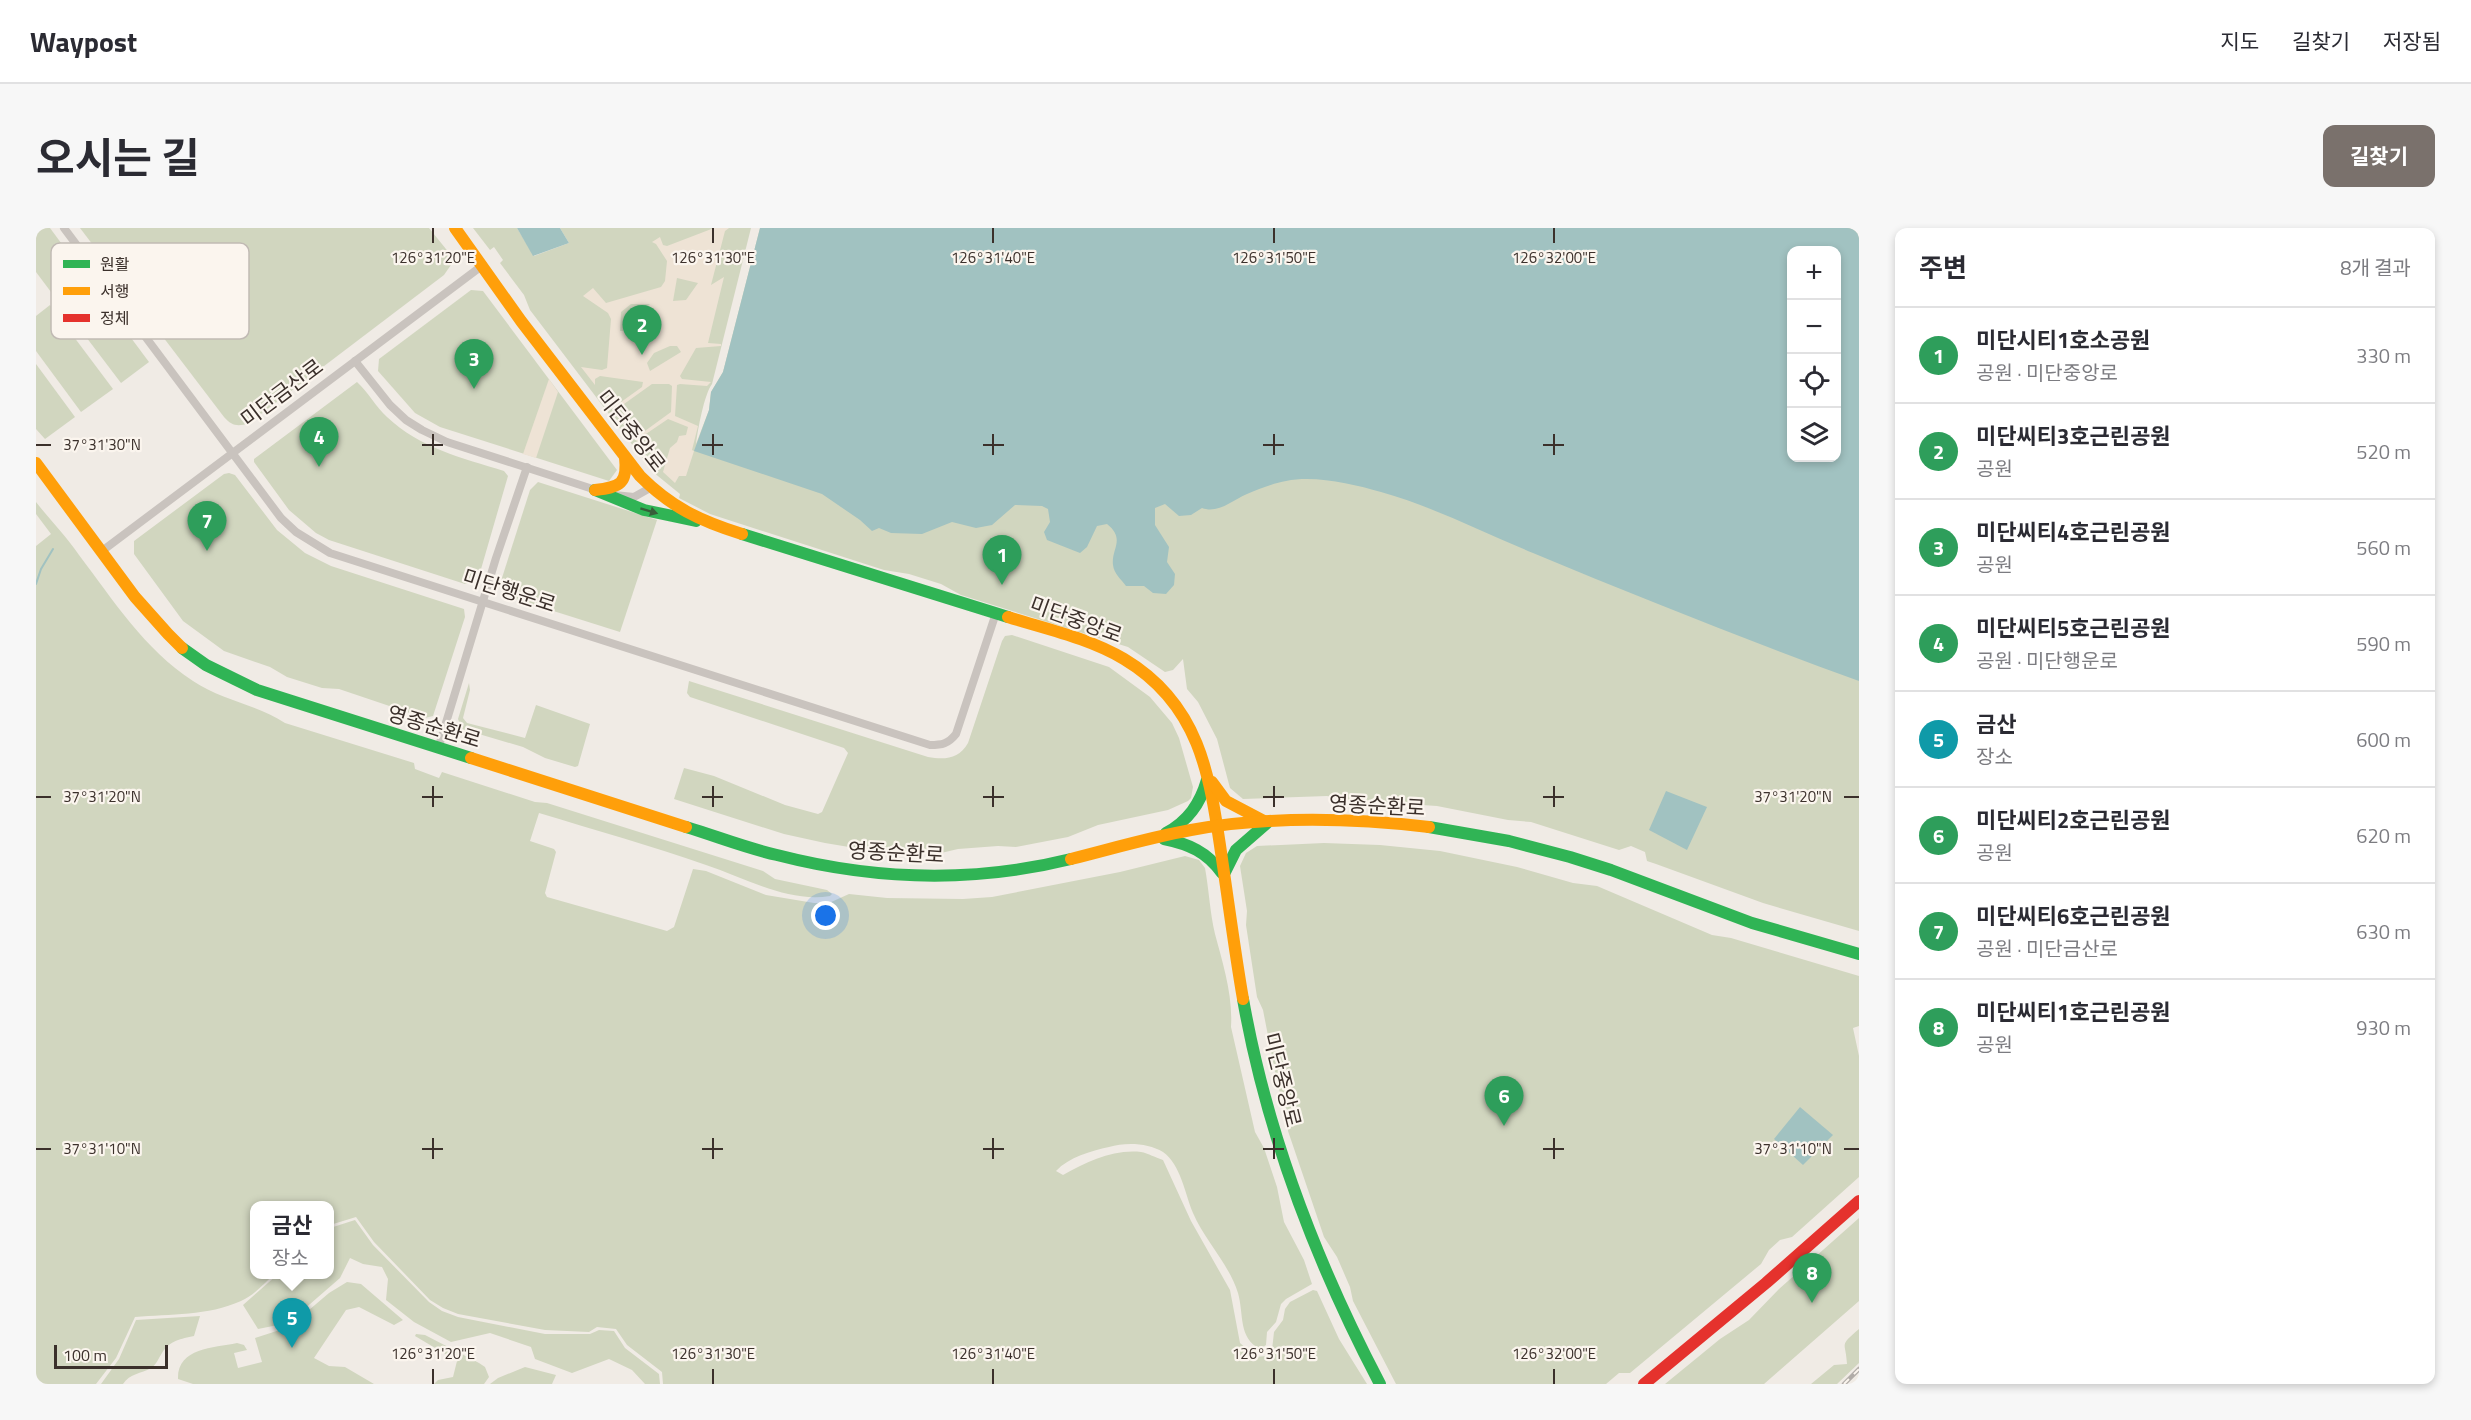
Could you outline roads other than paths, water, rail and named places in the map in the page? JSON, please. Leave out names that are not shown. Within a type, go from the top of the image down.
[{"type":"street","name":"미단행운로","points":[[64,228],[75,243]]},
{"type":"street","name":"미단중앙로","points":[[455,228],[521,321],[625,457],[650,488],[669,503],[705,522],[1102,647],[1143,670],[1176,702],[1200,745],[1208,774],[1252,1045],[1285,1168],[1328,1281],[1380,1384]]},
{"type":"street","name":"미단금산로","points":[[102,551],[483,265]]},
{"type":"street","name":"미단행운로","points":[[147,339],[281,518],[314,545],[340,556],[930,746],[942,745],[956,734],[996,614]]},
{"type":"street","points":[[355,361],[390,405],[406,420],[447,442],[595,490],[628,497],[640,495],[650,488]]},
{"type":"street","points":[[595,490],[615,487],[622,482],[626,476],[625,457]]},
{"type":"street","name":"영종순환로","points":[[36,463],[154,622],[189,654],[219,674],[257,690],[438,749],[775,855],[856,872],[938,876],[986,874],[1077,859],[1157,838],[1217,827],[1268,823],[1387,824],[1449,831],[1513,843],[1599,866],[1737,917],[1859,954]]},
{"type":"street","points":[[438,749],[527,467]]},
{"type":"street","points":[[595,490],[624,504],[672,519],[705,522]]},
{"type":"street","points":[[1208,774],[1226,801],[1268,823],[1238,846],[1224,876]]},
{"type":"street","points":[[1157,838],[1172,830],[1192,813],[1200,802],[1208,774]]},
{"type":"street","points":[[1157,838],[1198,848],[1212,860],[1224,876]]},
{"type":"street","points":[[1644,1384],[1784,1268],[1859,1200]]},
{"type":"water","points":[[517,228],[560,228],[569,243],[533,256]]},
{"type":"water","points":[[760,228],[1859,228],[1859,681],[1655,603],[1420,505],[1370,489],[1334,481],[1297,479],[1281,482],[1247,494],[1220,508],[1202,508],[1191,515],[1179,516],[1165,504],[1155,508],[1155,525],[1169,547],[1167,562],[1175,574],[1174,585],[1166,594],[1153,593],[1144,586],[1126,586],[1114,568],[1113,559],[1117,539],[1113,529],[1107,524],[1097,526],[1087,547],[1080,553],[1047,540],[1044,532],[1050,522],[1048,509],[1042,506],[1015,505],[992,525],[976,528],[952,522],[922,534],[891,533],[879,528],[872,531],[822,494],[694,451],[709,410],[711,392],[723,372]]},
{"type":"water","points":[[1666,791],[1707,807],[1687,850],[1649,830]]},
{"type":"water","points":[[1800,1107],[1833,1135],[1803,1165],[1774,1139]]},
{"type":"waterway","points":[[36,584],[41,569],[53,549]]},
{"type":"railway","points":[[1844,1384],[1859,1369]]},
{"type":"place","name":"미단씨티3호근린공원","points":[[642,355]]},
{"type":"place","name":"미단씨티4호근린공원","points":[[474,389]]},
{"type":"place","name":"미단씨티5호근린공원","points":[[319,467]]},
{"type":"place","name":"미단씨티6호근린공원","points":[[207,551]]},
{"type":"place","name":"미단시티1호소공원","points":[[1002,585]]},
{"type":"place","name":"미단씨티2호근린공원","points":[[1504,1126]]},
{"type":"place","name":"미단씨티1호근린공원","points":[[1812,1303]]},
{"type":"place","name":"금산","points":[[292,1348]]}]
